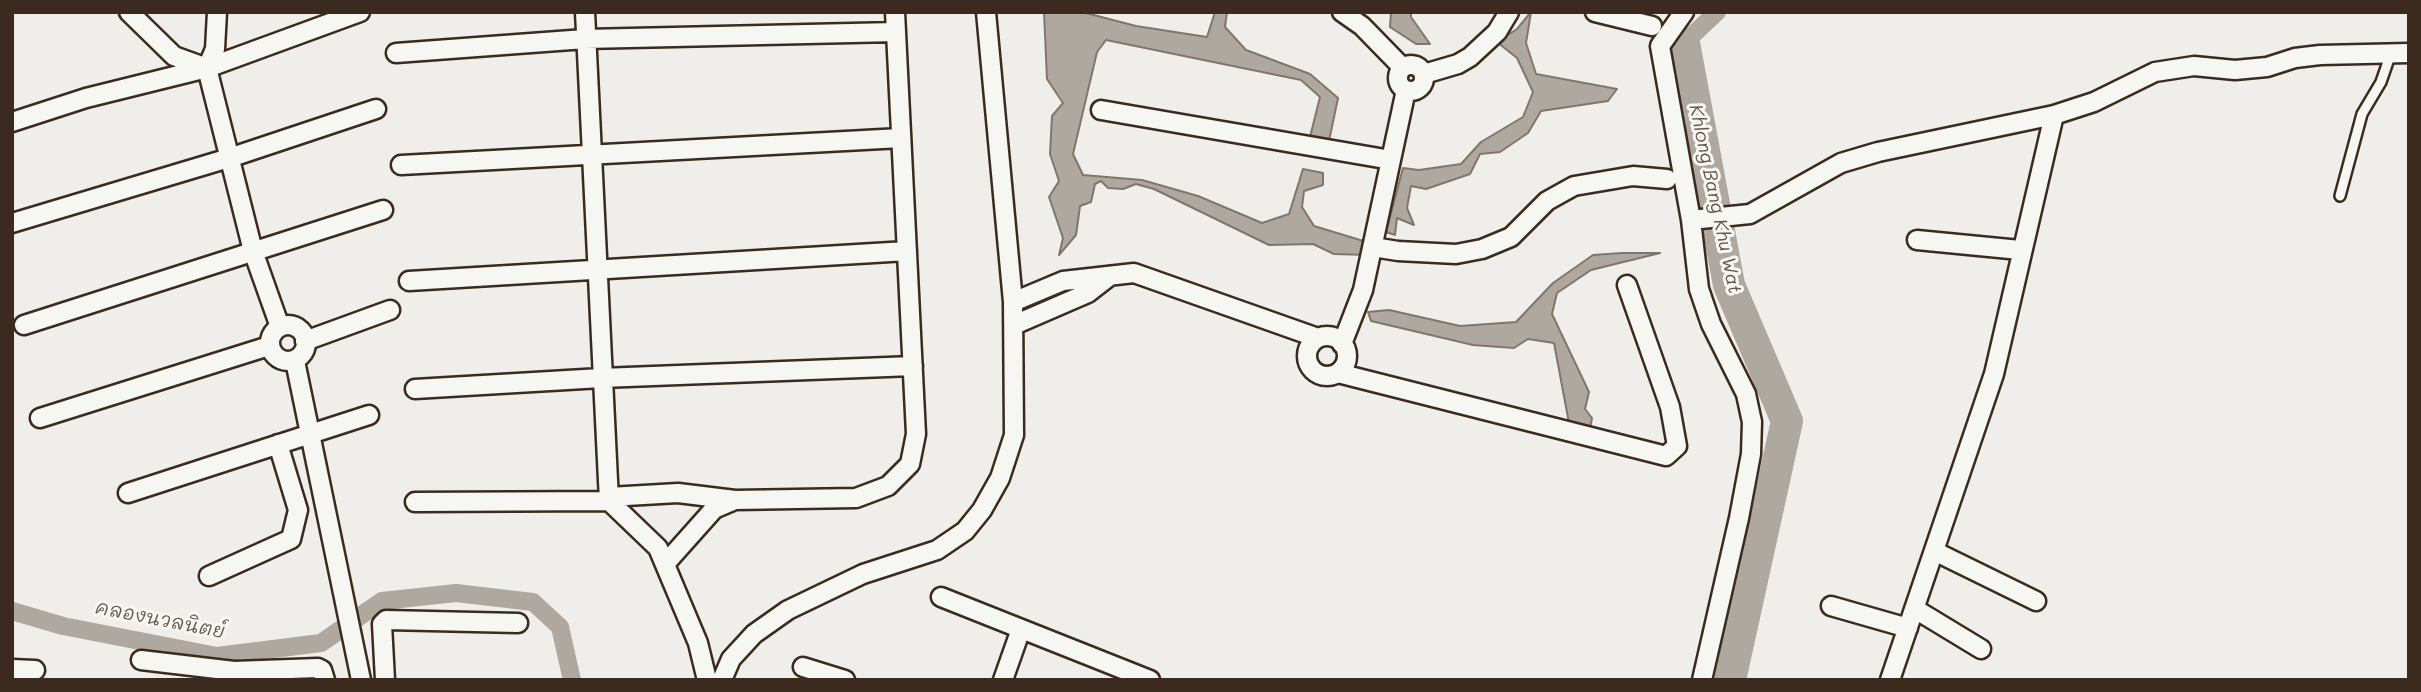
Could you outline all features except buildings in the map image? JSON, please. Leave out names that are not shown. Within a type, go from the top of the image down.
[{"type":"street","points":[[129,12],[174,56],[207,68]]},
{"type":"street","points":[[217,12],[215,50],[207,68],[253,251],[280,327]]},
{"type":"street","points":[[12,122],[86,98],[207,68],[360,12]]},
{"type":"street","points":[[584,12],[609,499],[658,548],[698,643],[706,680]]},
{"type":"street","points":[[415,502],[609,499],[669,493],[735,500],[856,498],[888,486],[910,464],[916,434],[895,12]]},
{"type":"street","points":[[722,680],[731,659],[754,634],[788,610],[863,574],[937,550],[965,531],[982,510],[1000,478],[1014,435],[1014,325],[986,12]]},
{"type":"street","points":[[1342,12],[1362,26],[1402,67]]},
{"type":"street","points":[[1424,74],[1458,64],[1470,57],[1497,32],[1509,12]]},
{"type":"street","points":[[1595,12],[1652,26]]},
{"type":"street","points":[[1684,12],[1660,46],[1696,219],[1699,289],[1711,324],[1746,394],[1752,422],[1751,454],[1739,518],[1702,680]]},
{"type":"street","points":[[396,53],[586,39],[896,32]]},
{"type":"street","points":[[1696,219],[1750,214],[1841,163],[2054,115],[2094,102],[2155,72],[2194,66],[2235,70],[2267,67],[2295,58],[2320,55],[2400,53]]},
{"type":"street","points":[[1416,65],[1424,74],[1424,80],[1418,90],[1406,90],[1398,81],[1402,67],[1416,65]]},
{"type":"street","points":[[1338,373],[1346,363],[1342,344],[1363,290],[1385,249],[1391,160],[1406,90]]},
{"type":"street","points":[[12,223],[229,158],[376,109]]},
{"type":"street","points":[[1101,110],[1391,160]]},
{"type":"street","points":[[1890,680],[1993,374],[2020,250],[2054,115]]},
{"type":"street","points":[[401,165],[901,138]]},
{"type":"street","points":[[1385,249],[1456,254],[1482,248],[1511,237],[1547,201],[1574,186],[1633,176],[1667,179]]},
{"type":"street","points":[[24,326],[383,210]]},
{"type":"street","points":[[1917,240],[2020,250]]},
{"type":"street","points":[[409,281],[598,267],[907,251]]},
{"type":"street","points":[[1013,302],[1063,281],[1134,274],[1318,338],[1331,337],[1342,344]]},
{"type":"street","points":[[1014,325],[1088,293],[1110,276]]},
{"type":"street","points":[[1318,338],[1309,347],[1309,366],[1326,376],[1338,373],[1666,456],[1677,446],[1670,407],[1627,285]]},
{"type":"street","points":[[305,341],[390,310]]},
{"type":"street","points":[[291,326],[301,331],[305,341],[303,353],[295,360],[278,360],[269,346],[272,335],[280,327],[291,326]]},
{"type":"street","points":[[40,418],[269,346]]},
{"type":"street","points":[[295,360],[359,659],[361,680]]},
{"type":"street","points":[[415,390],[601,377],[913,366]]},
{"type":"street","points":[[128,493],[369,415]]},
{"type":"street","points":[[209,576],[291,539],[298,510],[278,444]]},
{"type":"street","points":[[665,564],[714,509],[735,500]]},
{"type":"street","points":[[1934,551],[2036,601]]},
{"type":"street","points":[[941,597],[1150,680]]},
{"type":"street","points":[[1831,606],[1908,628]]},
{"type":"street","points":[[1915,609],[1981,649]]},
{"type":"street","points":[[385,680],[382,624],[386,620],[518,623]]},
{"type":"street","points":[[1003,680],[1021,629]]},
{"type":"street","points":[[141,660],[234,670],[318,668],[322,670],[325,680]]},
{"type":"street","points":[[803,667],[845,680]]},
{"type":"street","points":[[12,669],[35,670]]},
{"type":"lane","points":[[2340,196],[2362,114],[2400,53]]},
{"type":"shaded area","points":[[1044,12],[1082,12],[1136,26],[1207,37],[1215,12],[1227,12],[1225,27],[1246,50],[1310,74],[1338,98],[1329,141],[1309,141],[1320,97],[1301,80],[1106,40],[1097,52],[1073,154],[1083,175],[1142,180],[1198,196],[1262,223],[1289,214],[1303,169],[1323,173],[1323,185],[1304,191],[1302,207],[1314,226],[1370,243],[1367,255],[1334,254],[1313,244],[1269,245],[1154,189],[1136,184],[1123,189],[1108,188],[1101,181],[1095,184],[1091,202],[1080,206],[1076,235],[1059,255],[1063,238],[1049,197],[1059,181],[1050,154],[1052,116],[1063,103],[1047,79]]},
{"type":"shaded area","points":[[1391,12],[1411,12],[1411,17],[1430,44],[1416,44],[1390,27]]},
{"type":"shaded area","points":[[1531,12],[1526,43],[1536,74],[1617,89],[1608,101],[1541,111],[1528,133],[1500,152],[1480,154],[1470,174],[1426,189],[1411,186],[1407,208],[1414,225],[1397,218],[1395,235],[1386,232],[1403,168],[1419,170],[1461,164],[1481,142],[1523,117],[1533,92],[1517,58],[1497,42],[1517,29]]},
{"type":"shaded area","points":[[1660,253],[1591,270],[1557,293],[1552,314],[1589,392],[1585,409],[1592,418],[1590,429],[1569,423],[1554,343],[1528,339],[1514,348],[1473,345],[1371,321],[1368,312],[1389,310],[1460,326],[1516,322],[1553,283],[1593,255]]},
{"type":"waterway","name":"Khlong Bang Khu Wat","points":[[1684,43],[1717,12]]},
{"type":"waterway","name":"Khlong Bang Khu Wat","points":[[1684,43],[1729,285],[1787,421],[1730,680]]},
{"type":"waterway","name":"คลองนวลนิตย์","points":[[12,611],[63,626],[217,656],[321,643],[382,601],[456,593],[533,602],[560,627],[572,680]]}]
